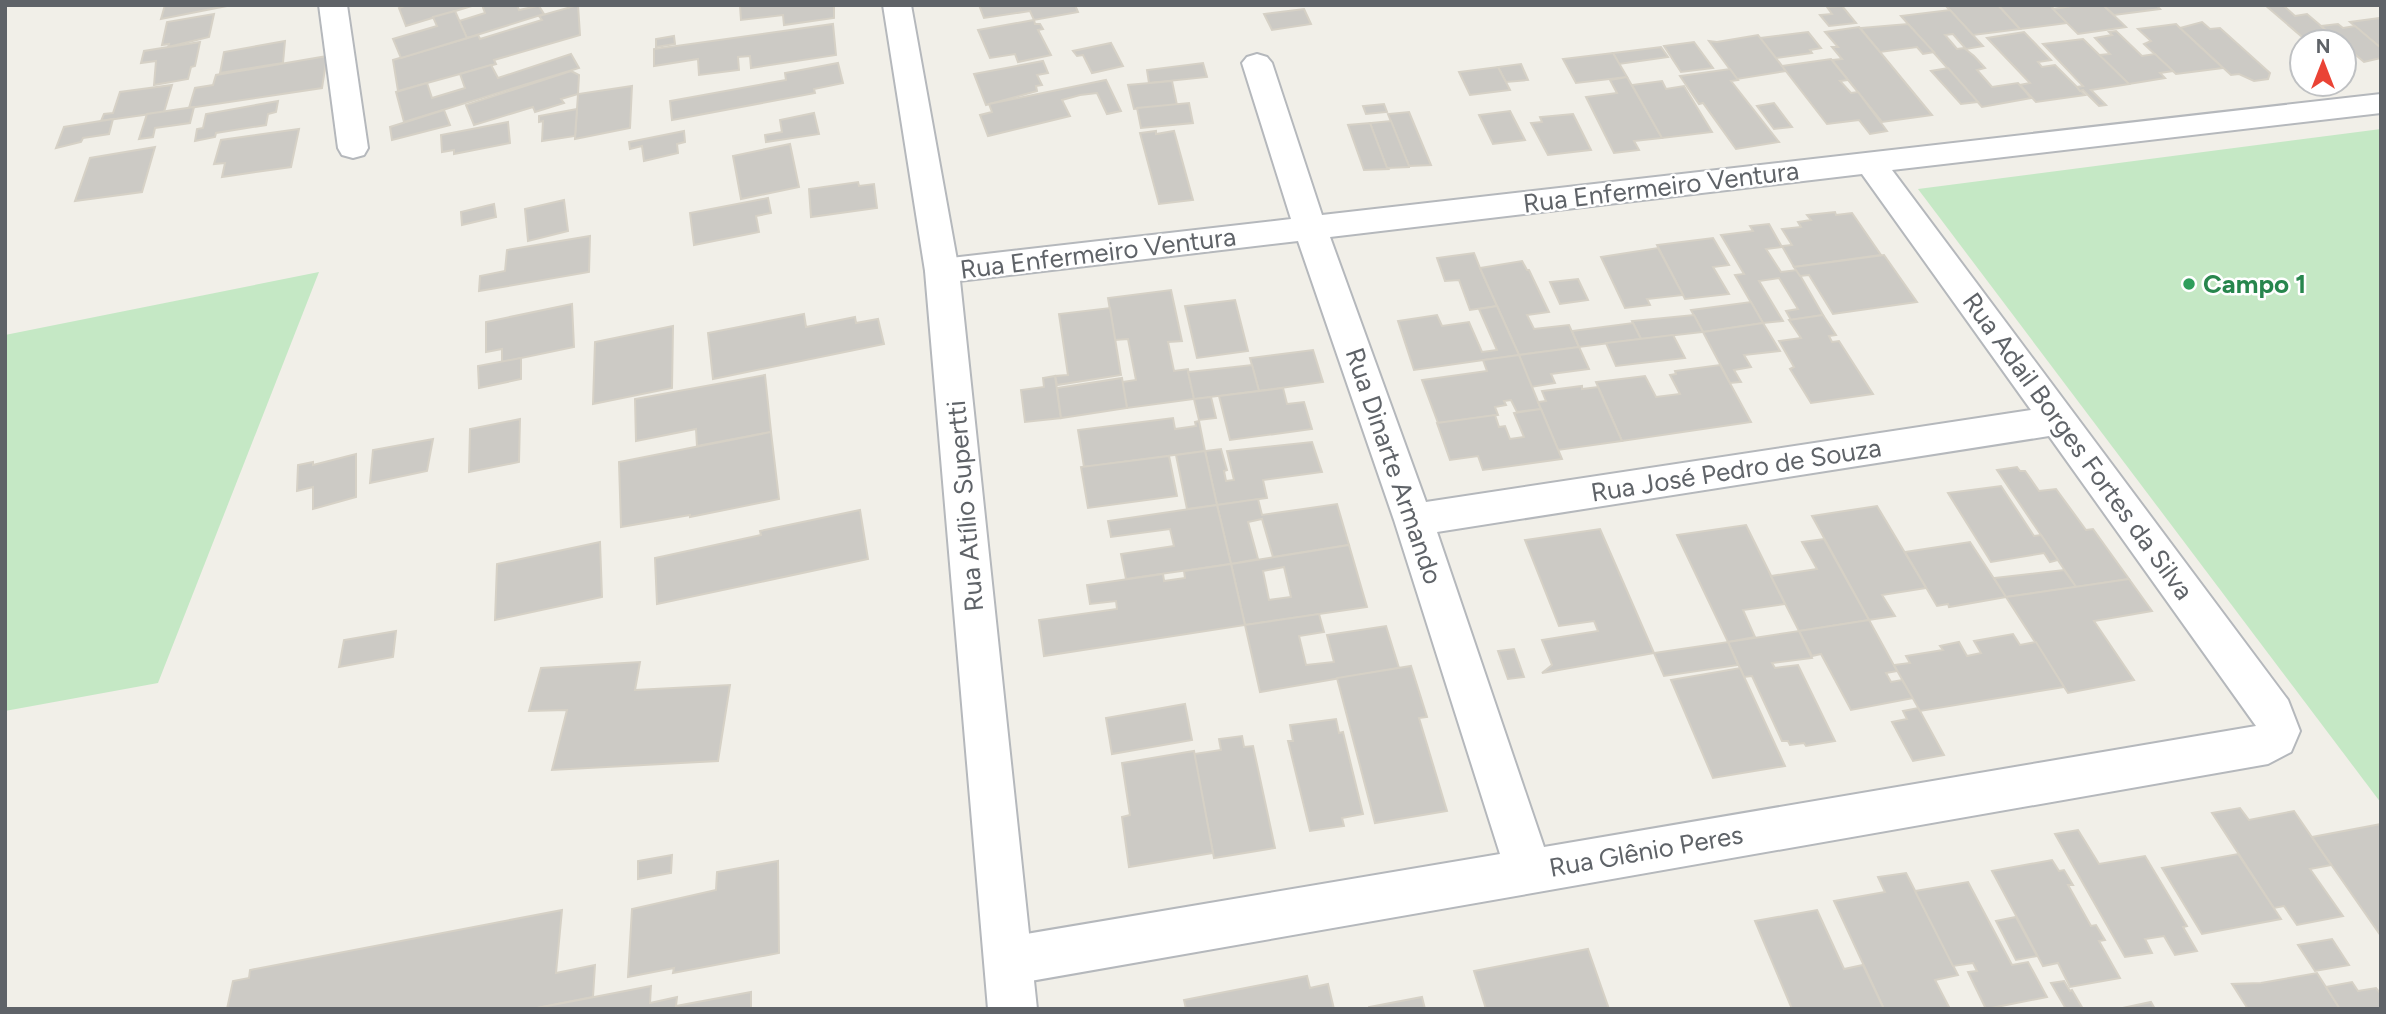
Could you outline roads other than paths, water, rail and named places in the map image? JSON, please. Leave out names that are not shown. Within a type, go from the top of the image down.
[{"type":"street","points":[[333,5],[353,148]]},
{"type":"street","name":"Rua Atílio Supertti","points":[[897,5],[942,271],[1013,1009]]},
{"type":"street","name":"Rua Dinarte Armando","points":[[1257,63],[1310,228],[1413,520],[1529,871]]},
{"type":"street","name":"Rua Enfermeiro Ventura","points":[[942,271],[2381,103]]},
{"type":"street","name":"Rua Adail Borges Fortes da Silva","points":[[1870,163],[2273,714],[2279,733]]},
{"type":"street","name":"Rua José Pedro de Souza","points":[[1413,520],[2059,421]]},
{"type":"street","name":"Rua Glênio Peres","points":[[1008,961],[2268,744],[2276,740],[2279,733]]},
{"type":"place","name":"Campo 1","points":[[2189,284]]}]
